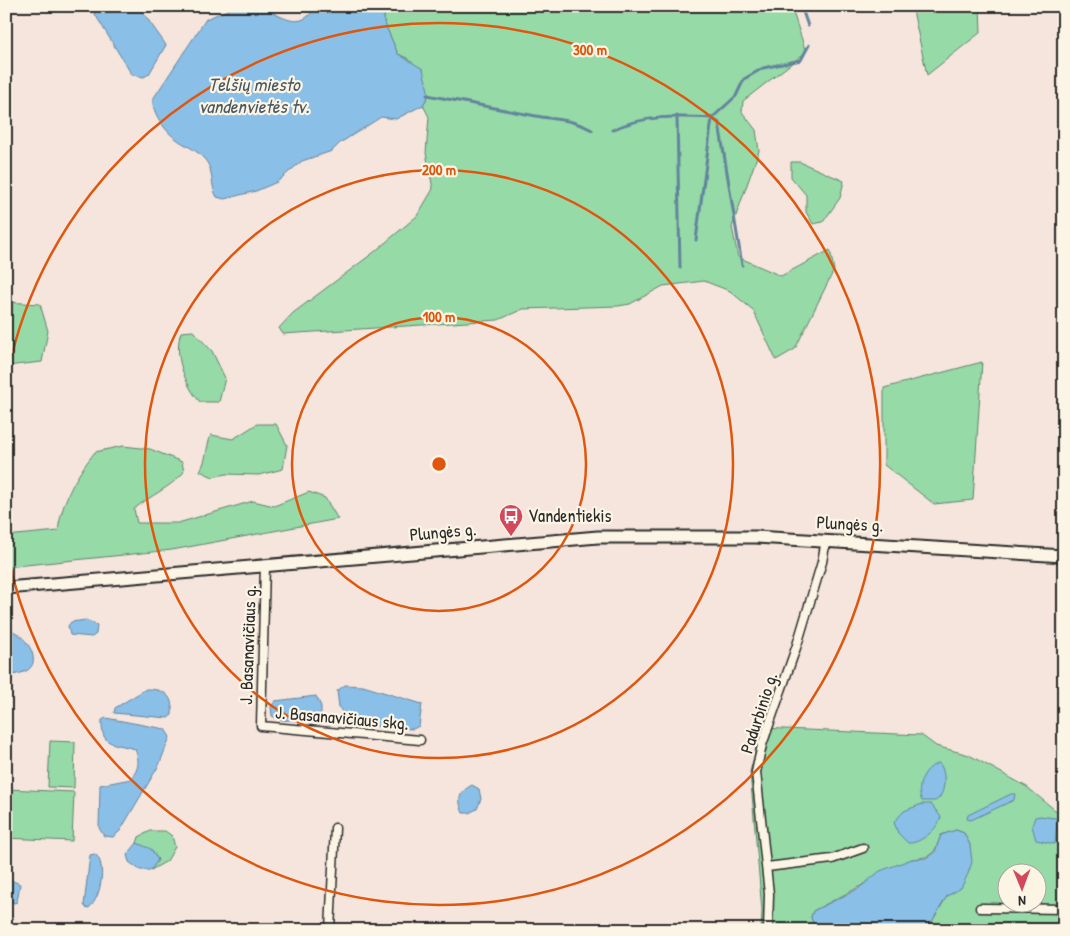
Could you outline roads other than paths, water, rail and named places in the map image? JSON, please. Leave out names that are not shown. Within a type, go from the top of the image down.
[{"type":"main road","name":"Plungės g.","points":[[6,588],[598,537],[698,535],[826,540],[1064,556]]},
{"type":"street","name":"Padurbinio g.","points":[[768,930],[769,894],[767,867],[756,772],[762,745],[811,599],[826,540]]},
{"type":"street","name":"J. Basanavičiaus g.","points":[[261,726],[265,565]]},
{"type":"street","name":"J. Basanavičiaus skg.","points":[[261,726],[420,740]]},
{"type":"street","points":[[330,930],[335,828]]},
{"type":"street","points":[[767,867],[832,859],[863,848]]},
{"type":"street","points":[[980,908],[1064,909]]},
{"type":"water","points":[[90,6],[135,6],[144,14],[166,45],[149,74],[144,77],[132,75]]},
{"type":"water","name":"Telšių miesto vandenvietės tv.","points":[[237,6],[261,7],[283,18],[297,21],[310,14],[316,6],[384,6],[384,22],[398,54],[423,69],[429,95],[423,105],[396,119],[381,117],[340,143],[332,151],[302,161],[277,182],[256,191],[224,199],[217,197],[206,161],[199,153],[167,131],[156,115],[153,99],[206,19]]},
{"type":"water","points":[[86,620],[97,625],[96,634],[92,637],[70,635],[68,626],[71,622]]},
{"type":"water","points":[[6,629],[13,631],[25,640],[33,654],[33,661],[31,667],[26,671],[6,676]]},
{"type":"water","points":[[345,685],[363,686],[422,704],[419,726],[413,729],[350,724],[339,707],[337,691]]},
{"type":"water","points":[[146,689],[158,690],[166,694],[171,702],[172,715],[168,718],[114,713],[115,708]]},
{"type":"water","points":[[316,696],[321,706],[321,716],[315,721],[280,720],[272,716],[271,707],[275,701]]},
{"type":"water","points":[[106,718],[165,729],[170,737],[159,765],[120,831],[113,837],[104,836],[99,828],[100,785],[131,779],[137,768],[138,758],[135,749],[114,744],[106,739],[102,729],[102,720]]},
{"type":"water","points":[[939,763],[944,777],[941,794],[935,801],[922,801],[920,784],[922,778],[929,769]]},
{"type":"water","points":[[472,785],[479,789],[481,799],[477,809],[469,813],[463,813],[460,796],[464,790]]},
{"type":"water","points":[[1011,794],[1015,794],[1014,800],[971,820],[967,819],[968,815]]},
{"type":"water","points":[[922,804],[931,804],[941,817],[928,835],[913,843],[908,843],[898,833],[894,822],[904,811]]},
{"type":"water","points":[[1035,817],[1055,818],[1057,821],[1055,844],[1036,840],[1032,826]]},
{"type":"water","points":[[956,830],[964,833],[970,845],[972,862],[961,888],[947,896],[927,930],[815,930],[811,917],[813,911],[858,889],[880,871],[912,859],[926,858],[935,852],[941,835]]},
{"type":"water","points":[[137,843],[151,849],[158,860],[151,870],[140,870],[129,862],[127,855]]},
{"type":"water","points":[[95,854],[101,866],[101,883],[96,899],[87,909],[84,905],[90,855]]},
{"type":"water","points":[[6,878],[20,884],[17,902],[10,901],[6,894]]},
{"type":"waterway","points":[[801,6],[808,26]]},
{"type":"waterway","points":[[612,130],[648,119],[673,117],[712,118],[736,96],[744,79],[763,68],[801,60],[809,45]]},
{"type":"waterway","points":[[427,95],[571,122],[592,130]]},
{"type":"waterway","points":[[677,116],[680,268]]},
{"type":"waterway","points":[[696,240],[712,118],[719,123],[742,265]]},
{"type":"place","name":"Vandentiekis","points":[[511,537]]}]
